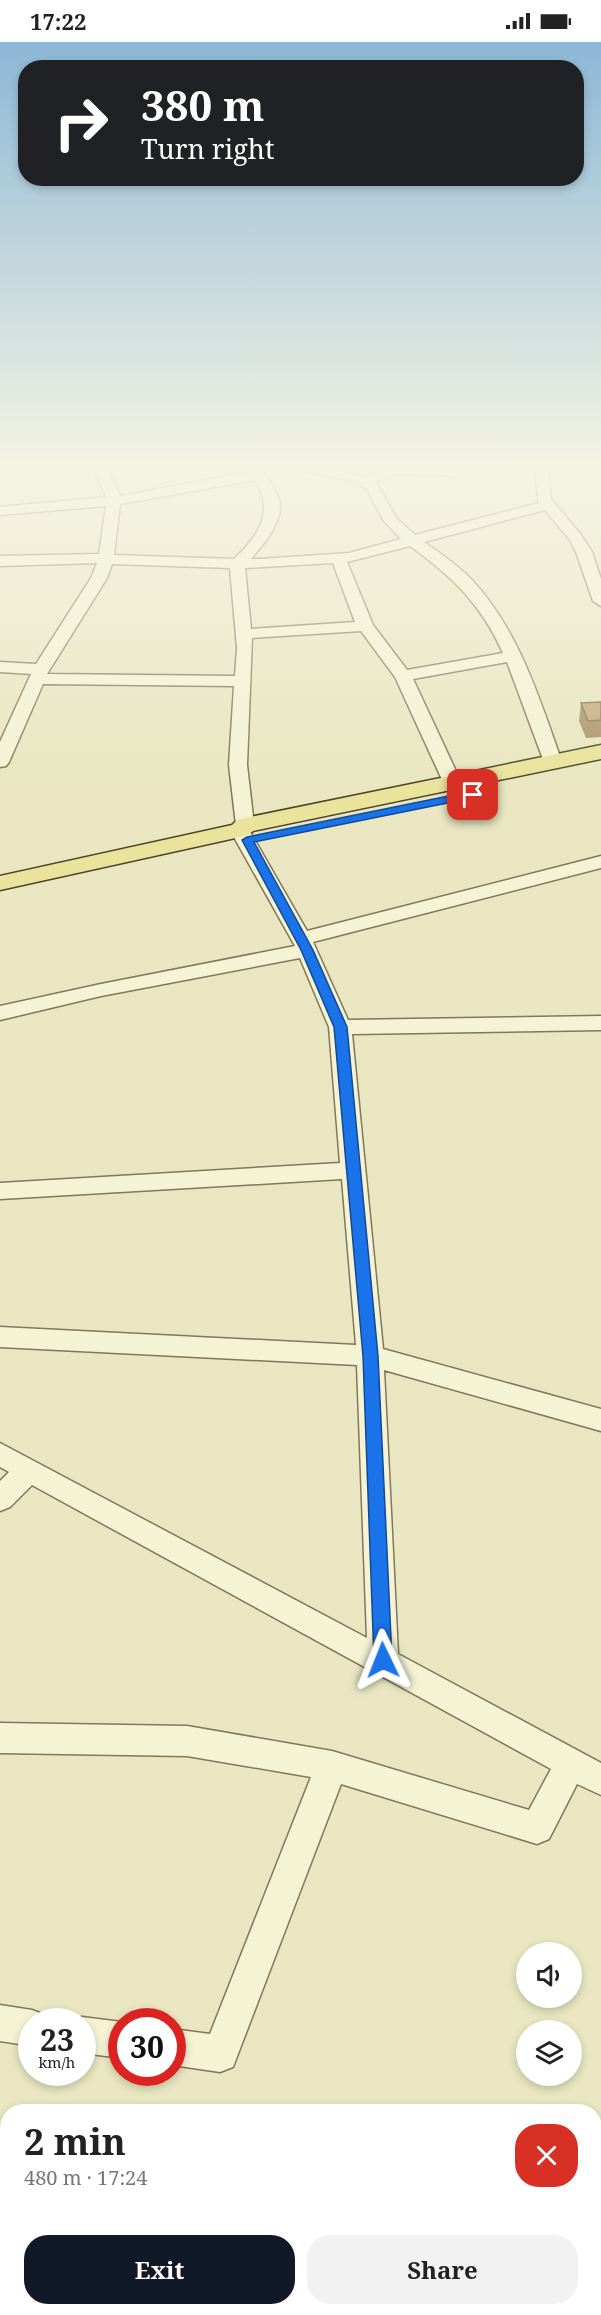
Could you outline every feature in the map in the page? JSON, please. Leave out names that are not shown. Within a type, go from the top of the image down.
[{"type":"main road","points":[[0,892],[244,832],[601,752]]},
{"type":"main road","points":[[0,884],[244,832],[601,769]]},
{"type":"street","points":[[0,762],[39,674],[101,573]]},
{"type":"street","points":[[238,573],[243,634],[238,765],[244,832],[304,945],[340,1027],[370,1356],[383,1660]]},
{"type":"street","points":[[344,573],[365,626],[404,676],[453,784]]},
{"type":"street","points":[[453,573],[467,584],[479,599],[514,656],[553,762]]},
{"type":"street","points":[[591,573],[601,601]]},
{"type":"street","points":[[243,634],[365,626]]},
{"type":"street","points":[[404,676],[514,656]]},
{"type":"street","points":[[0,667],[39,674],[242,681]]},
{"type":"street","points":[[0,1013],[304,945],[601,862]]},
{"type":"street","points":[[340,1027],[601,1023]]},
{"type":"street","points":[[0,1191],[353,1170]]},
{"type":"street","points":[[0,1338],[370,1356],[601,1420]]},
{"type":"street","points":[[0,1455],[383,1660],[601,1780]]},
{"type":"street","points":[[0,1499],[29,1470]]},
{"type":"street","points":[[0,1738],[187,1741],[332,1766],[537,1828],[571,1764]]},
{"type":"street","points":[[186,2049],[220,2054],[332,1766]]},
{"type":"street","points":[[0,2023],[18,2026]]},
{"type":"building","points":[[601,702],[601,720],[588,721],[581,703]]},
{"type":"route","points":[[383,1660],[370,1356],[340,1027],[307,950],[247,840],[473,795]]}]
